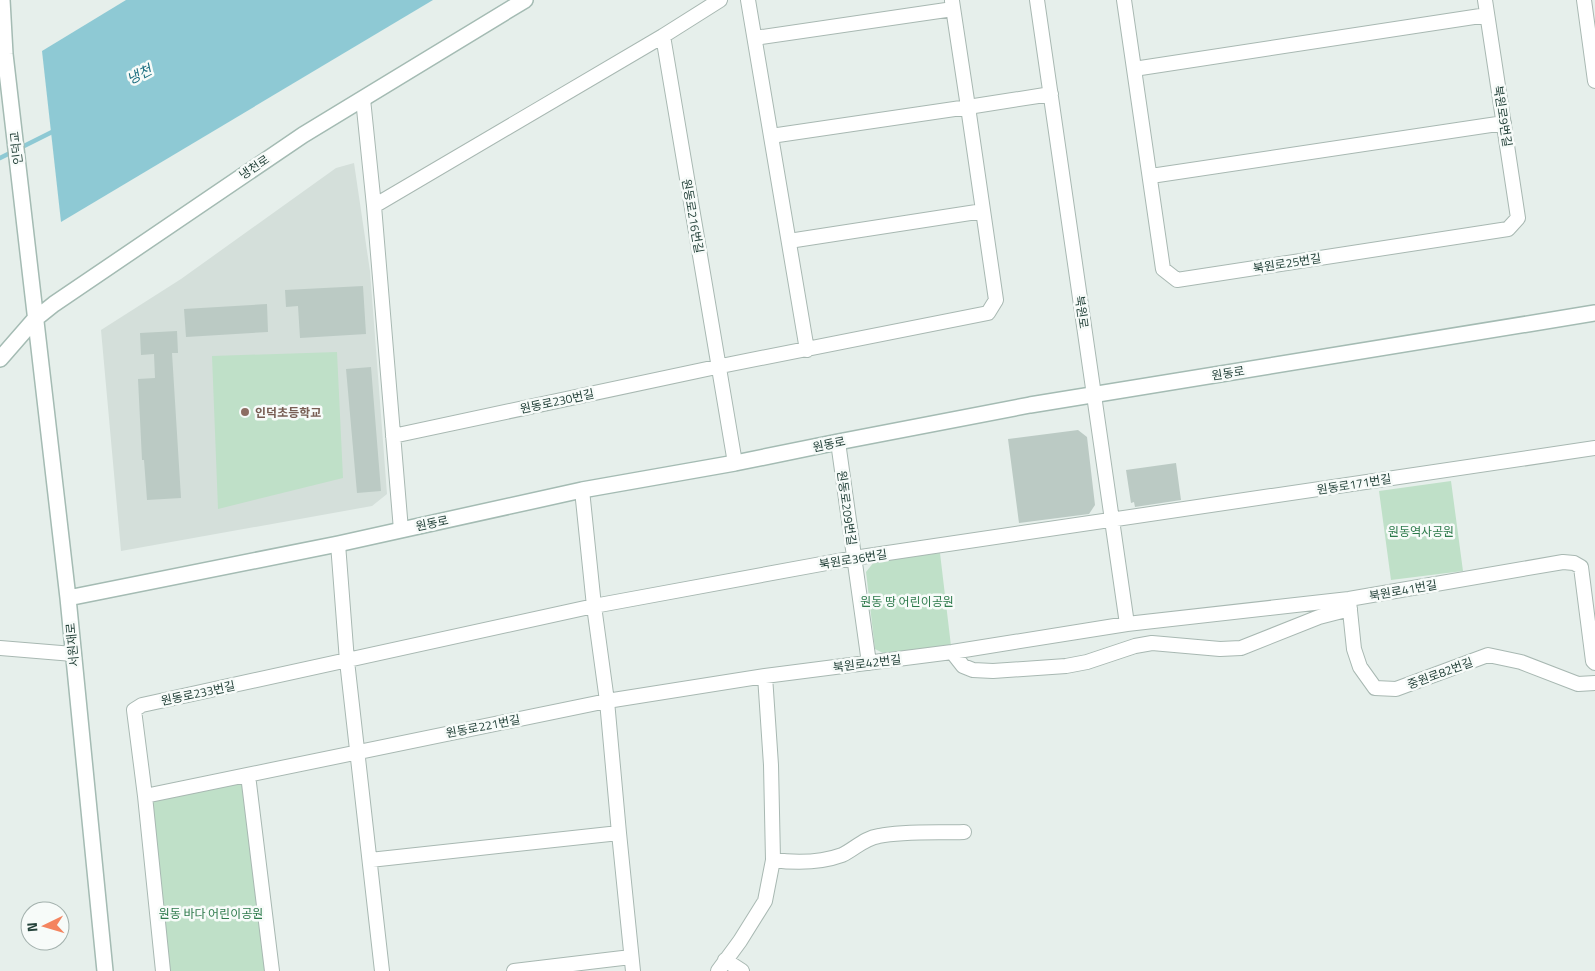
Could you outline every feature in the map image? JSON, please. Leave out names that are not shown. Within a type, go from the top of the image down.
[{"type":"street","name":"인덕교","points":[[2,0],[5,54],[34,320]]},
{"type":"street","name":"냉천로","points":[[0,359],[34,320],[72,291],[242,175],[526,0]]},
{"type":"street","points":[[374,206],[663,36],[720,0]]},
{"type":"street","points":[[748,0],[807,350]]},
{"type":"street","name":"북원로","points":[[1037,0],[1127,624]]},
{"type":"street","name":"북원로25번길","points":[[1124,0],[1163,269],[1177,280],[1508,229]]},
{"type":"street","name":"북원로9번길","points":[[1485,0],[1518,218],[1508,229]]},
{"type":"street","points":[[1584,0],[1595,81]]},
{"type":"street","points":[[720,366],[988,313],[996,300],[953,4],[755,38]]},
{"type":"street","points":[[1134,68],[1487,15]]},
{"type":"street","name":"원동로216번길","points":[[663,36],[735,463]]},
{"type":"street","points":[[771,136],[1051,94]]},
{"type":"street","points":[[363,99],[374,206],[401,530]]},
{"type":"street","points":[[1151,176],[1504,123]]},
{"type":"street","points":[[789,241],[983,211]]},
{"type":"street","name":"원동로","points":[[68,598],[338,544],[582,490],[735,463],[1030,405],[1595,313]]},
{"type":"street","name":"서원재로","points":[[34,320],[68,598],[105,971]]},
{"type":"street","name":"원동로230번길","points":[[392,436],[720,366]]},
{"type":"street","name":"원동로209번길","points":[[838,442],[868,663]]},
{"type":"street","name":"원동로171번길","points":[[1112,520],[1595,448]]},
{"type":"street","points":[[514,971],[632,964],[608,701],[594,606],[582,490]]},
{"type":"street","name":"북원로36번길","points":[[594,606],[854,558],[1112,520]]},
{"type":"street","points":[[338,544],[347,661],[382,971]]},
{"type":"street","name":"북원로41번길","points":[[1127,624],[1349,604],[1563,562],[1581,566],[1593,661],[1595,663]]},
{"type":"street","points":[[952,652],[963,666],[973,670],[993,672],[1066,666],[1087,662],[1135,646],[1152,643],[1220,649],[1240,648],[1349,604]]},
{"type":"street","name":"중원로82번길","points":[[1349,604],[1354,648],[1360,667],[1375,688],[1396,689],[1488,656],[1520,662],[1578,684],[1595,683]]},
{"type":"street","points":[[347,661],[594,606]]},
{"type":"street","name":"북원로42번길","points":[[608,701],[764,676],[952,652],[1127,624]]},
{"type":"street","points":[[0,648],[73,654]]},
{"type":"street","name":"원동로233번길","points":[[163,971],[134,710],[142,705],[347,661]]},
{"type":"street","points":[[742,971],[722,965],[740,941],[765,901],[773,860],[771,764],[764,676]]},
{"type":"street","name":"원동로221번길","points":[[358,752],[608,701]]},
{"type":"street","points":[[145,796],[358,752]]},
{"type":"street","points":[[248,775],[272,971]]},
{"type":"street","points":[[773,860],[798,863],[823,860],[843,854],[859,843],[880,835],[964,832]]},
{"type":"street","points":[[370,860],[619,834]]},
{"type":"shaded area","name":"인덕초등학교","points":[[354,163],[370,271],[387,494],[372,506],[121,551],[101,330],[181,279],[336,168]]},
{"type":"green space","points":[[337,352],[343,478],[218,509],[212,356]]},
{"type":"green space","name":"원동역사공원","points":[[1451,481],[1463,571],[1391,580],[1379,491]]},
{"type":"green space","name":"원동 땅 어린이공원","points":[[940,553],[951,646],[883,653],[875,649],[866,572],[874,562]]},
{"type":"green space","name":"원동 바다 어린이공원","points":[[248,775],[272,971],[163,971],[145,796]]},
{"type":"water","points":[[126,0],[433,0],[61,222],[42,51]]},
{"type":"building","points":[[363,286],[366,334],[300,338],[298,306],[286,307],[285,290]]},
{"type":"building","points":[[267,304],[268,332],[186,337],[184,309]]},
{"type":"building","points":[[177,331],[178,353],[172,353],[181,498],[147,500],[144,460],[142,460],[138,379],[155,378],[154,354],[141,355],[140,333]]},
{"type":"building","points":[[371,367],[381,491],[357,493],[346,369]]},
{"type":"building","points":[[1078,430],[1087,437],[1095,505],[1089,514],[1019,523],[1008,439]]},
{"type":"building","points":[[1176,463],[1181,500],[1135,507],[1134,502],[1131,503],[1126,470]]},
{"type":"waterway","name":"냉천","points":[[0,158],[56,130]]},
{"type":"place","name":"인덕초등학교","points":[[245,412]]}]
